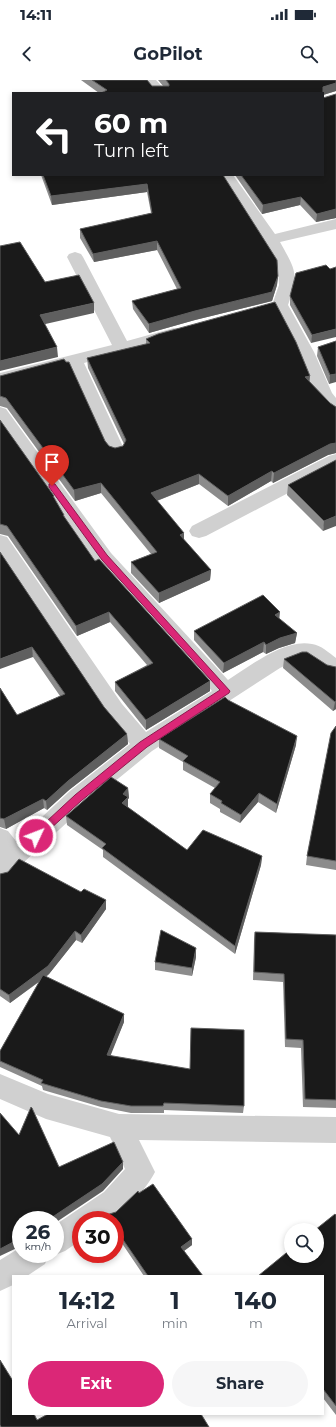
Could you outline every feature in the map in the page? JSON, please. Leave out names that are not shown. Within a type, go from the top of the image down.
[{"type":"street","points":[[148,80],[160,92]]},
{"type":"street","points":[[227,176],[271,240],[286,268],[287,286],[273,307],[311,350],[324,396],[336,408]]},
{"type":"street","points":[[271,240],[336,224]]},
{"type":"street","points":[[75,257],[122,348]]},
{"type":"street","points":[[0,379],[122,348],[187,329]]},
{"type":"street","points":[[74,360],[116,451]]},
{"type":"street","points":[[0,414],[104,558],[225,691]]},
{"type":"street","points":[[199,531],[336,460]]},
{"type":"street","points":[[0,542],[114,710],[144,745]]},
{"type":"street","points":[[0,873],[15,856],[78,798],[144,745],[225,691],[273,662],[294,652],[311,651],[336,669]]},
{"type":"street","points":[[0,838],[15,856]]},
{"type":"street","points":[[0,1086],[46,1106],[119,1127],[336,1130]]},
{"type":"street","points":[[100,1211],[114,1202],[141,1172],[119,1127]]},
{"type":"street","points":[[0,1277],[21,1263]]},
{"type":"building","points":[[92,80],[147,80],[152,86],[169,86],[166,80],[336,80],[336,83],[323,87],[323,92],[103,92],[107,90]]},
{"type":"building","points":[[336,94],[336,209],[317,214],[301,197],[263,205],[242,176],[324,176],[324,98]]},
{"type":"building","points":[[43,176],[224,176],[277,260],[278,276],[272,292],[149,324],[132,301],[181,288],[157,241],[93,254],[80,229],[152,213],[147,184],[51,196]]},
{"type":"building","points":[[20,242],[45,282],[79,275],[94,303],[40,315],[57,347],[0,361],[0,246]]},
{"type":"building","points":[[326,265],[330,269],[336,267],[336,329],[312,335],[290,296],[296,273]]},
{"type":"building","points":[[275,302],[296,342],[310,376],[305,377],[330,403],[336,407],[336,443],[330,444],[274,473],[272,471],[228,496],[199,474],[151,493],[184,533],[180,535],[211,570],[159,593],[131,562],[157,552],[101,483],[74,490],[6,398],[0,396],[0,376],[64,359],[66,362],[69,362],[105,441],[109,446],[115,448],[123,446],[126,440],[87,358],[150,343],[146,339],[158,334]]},
{"type":"building","points":[[336,341],[336,374],[330,375],[318,347]]},
{"type":"building","points":[[0,420],[54,496],[63,515],[95,561],[99,559],[210,681],[146,720],[115,682],[153,663],[109,612],[76,626],[7,526],[0,524]]},
{"type":"building","points":[[336,460],[336,516],[324,521],[288,485]]},
{"type":"building","points":[[0,552],[104,707],[127,734],[68,781],[46,801],[43,799],[4,819],[0,818],[0,688],[17,715],[65,694],[32,647],[0,659]]},
{"type":"building","points":[[263,595],[280,612],[275,615],[297,633],[280,638],[266,645],[264,642],[224,663],[194,631]]},
{"type":"building","points":[[302,652],[307,652],[327,665],[336,667],[335,702],[284,659]]},
{"type":"building","points":[[225,697],[228,700],[297,736],[277,804],[259,793],[241,815],[221,803],[222,801],[210,794],[220,782],[183,761],[188,756],[159,739]]},
{"type":"building","points":[[336,726],[336,861],[307,856],[331,733]]},
{"type":"building","points":[[111,777],[128,788],[123,794],[128,797],[122,803],[187,850],[203,830],[262,856],[235,946],[102,848],[106,844],[66,816]]},
{"type":"building","points":[[19,859],[81,892],[84,889],[106,900],[81,935],[75,931],[48,966],[9,995],[0,989],[0,874],[8,872]]},
{"type":"building","points":[[161,930],[196,948],[192,968],[155,962]]},
{"type":"building","points":[[255,932],[336,935],[336,1100],[305,1099],[303,1040],[286,1039],[284,974],[254,972]]},
{"type":"building","points":[[43,975],[124,1014],[107,1055],[190,1069],[191,1028],[244,1030],[244,1106],[164,1103],[163,1106],[131,1106],[101,1101],[41,1083],[43,1080],[0,1061],[0,1051]]},
{"type":"building","points":[[31,1107],[59,1167],[114,1142],[123,1162],[102,1184],[62,1211],[12,1211],[12,1243],[0,1249],[0,1113],[19,1135]]},
{"type":"building","points":[[153,1184],[192,1239],[181,1247],[202,1275],[147,1275],[124,1241],[124,1211],[117,1211],[138,1191],[139,1193]]},
{"type":"building","points":[[335,1214],[336,1215],[336,1406],[324,1390],[324,1275],[259,1275],[284,1255],[284,1263],[324,1263],[324,1223]]},
{"type":"building","points":[[0,1360],[12,1379],[12,1415],[34,1415],[37,1420],[46,1415],[202,1415],[209,1427],[1,1427]]},
{"type":"route","points":[[36,836],[78,798],[144,745],[225,691],[104,558],[52,486]]}]
